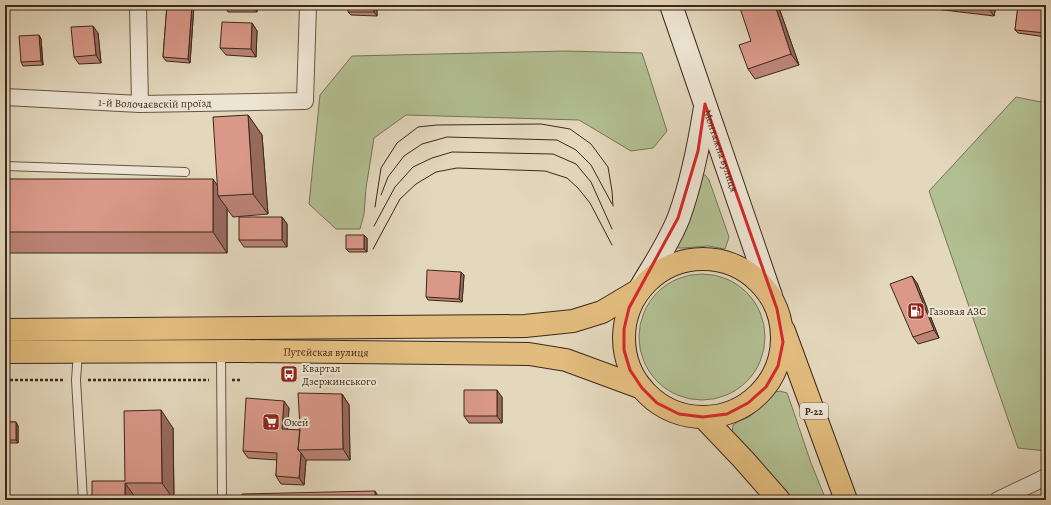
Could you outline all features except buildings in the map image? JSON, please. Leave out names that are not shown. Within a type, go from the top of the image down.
[{"type":"main road","points":[[693,258],[714,259],[735,265],[755,278],[771,296],[781,322],[782,342],[778,366],[766,387],[743,406],[727,414],[703,417],[679,414],[657,403],[642,388],[630,370],[624,350],[624,329],[629,308],[639,290],[654,274],[672,264],[693,258]]},
{"type":"main road","name":"Путєйская вулиця","points":[[5,352],[78,352],[221,339],[525,326],[573,321],[602,312],[639,290]]},
{"type":"main road","name":"Р-22","points":[[781,322],[846,500]]},
{"type":"main road","name":"Путєйская вулиця","points":[[5,330],[530,354],[566,360],[642,388]]},
{"type":"main road","points":[[703,417],[779,500]]},
{"type":"street","points":[[138,5],[140,104]]},
{"type":"street","name":"1-й Волочаєвскій проїзд","points":[[5,98],[140,104],[305,101],[308,5]]},
{"type":"street","name":"Монтажна вулиця","points":[[671,5],[771,296]]},
{"type":"street","points":[[639,290],[660,254],[678,218],[691,181],[698,151],[705,104]]},
{"type":"street","points":[[998,500],[1046,477]]},
{"type":"lane","points":[[5,166],[185,172]]},
{"type":"lane","points":[[221,339],[222,500]]},
{"type":"lane","points":[[78,352],[76,380],[83,500]]},
{"type":"path","points":[[5,380],[242,380]]},
{"type":"highlighted area","points":[[705,104],[777,309],[783,342],[778,366],[766,387],[748,403],[727,414],[703,417],[679,414],[657,403],[642,388],[630,370],[624,350],[624,329],[629,308],[678,218],[698,151]]},
{"type":"green space","points":[[566,51],[642,53],[667,131],[653,148],[631,151],[579,120],[406,115],[374,138],[366,188],[364,214],[360,229],[336,229],[309,204],[320,95],[352,56]]},
{"type":"green space","points":[[1016,97],[1046,103],[1046,451],[1018,448],[929,191]]},
{"type":"green space","points":[[702,173],[709,180],[729,237],[725,249],[708,246],[677,248],[675,242]]},
{"type":"green space","points":[[702,274],[714,275],[726,279],[742,288],[751,297],[760,313],[764,325],[764,349],[760,361],[751,377],[742,386],[726,395],[714,399],[702,400],[690,399],[678,395],[662,386],[653,377],[644,361],[640,349],[639,337],[640,325],[644,313],[653,297],[662,288],[678,279],[690,275]]},
{"type":"green space","points":[[780,391],[787,393],[811,463],[826,500],[795,500],[763,469],[732,434],[733,425],[749,417],[771,393]]},
{"type":"tram line","points":[[375,207],[381,168],[397,143],[418,127],[437,125],[541,124],[570,129],[591,144],[608,167],[613,206]]},
{"type":"tram line","points":[[381,195],[388,177],[404,156],[422,144],[447,137],[557,140],[576,150],[591,165],[612,204]]},
{"type":"tram line","points":[[374,226],[395,187],[413,167],[432,158],[452,152],[553,154],[576,164],[591,182],[612,229]]},
{"type":"tram line","points":[[373,249],[400,199],[416,184],[436,172],[457,168],[545,171],[567,178],[578,188],[590,203],[612,245]]},
{"type":"place","name":"Газовая АЗС","points":[[916,311]]},
{"type":"place","name":"Квартал Дзержинського","points":[[289,374]]},
{"type":"place","name":"Окей","points":[[271,422]]}]
